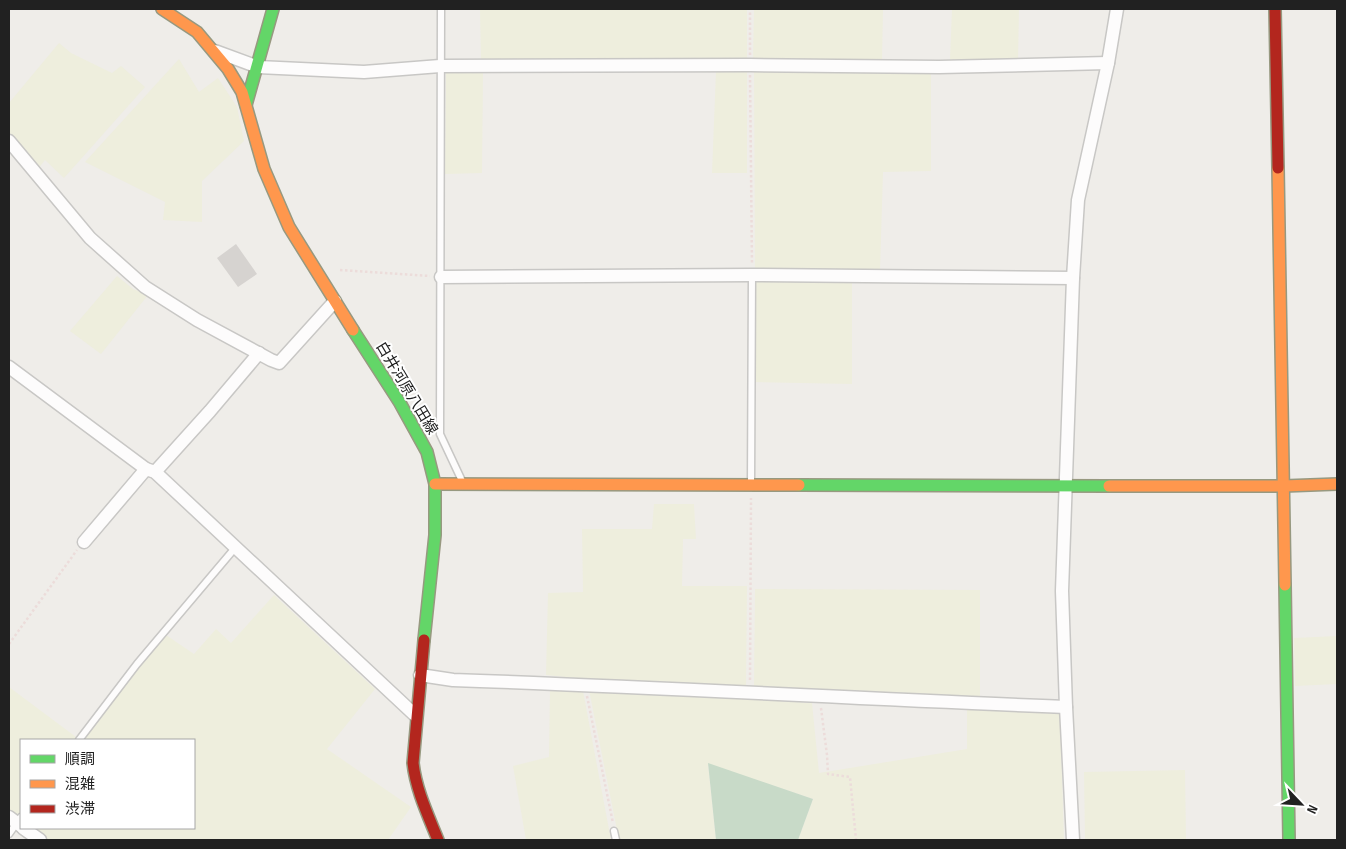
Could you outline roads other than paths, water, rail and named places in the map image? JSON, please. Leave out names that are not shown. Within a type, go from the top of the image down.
[{"type":"street","name":"白井河原八田線","points":[[162,9],[197,32],[215,51],[242,92],[264,168],[278,205],[308,260],[416,430],[427,452],[435,484],[435,535],[413,762],[415,778],[423,806],[438,840]]},
{"type":"street","points":[[246,105],[273,9]]},
{"type":"street","points":[[1073,840],[1062,590],[1073,278],[1078,200],[1108,63],[1117,9]]},
{"type":"street","points":[[1275,9],[1289,840]]},
{"type":"street","points":[[215,51],[258,67],[364,72],[440,66],[750,65],[939,67],[1108,63]]},
{"type":"street","points":[[9,141],[90,238],[145,287],[197,320],[279,363],[335,301]]},
{"type":"street","points":[[441,277],[752,275],[1073,278]]},
{"type":"street","points":[[84,542],[151,470],[210,411],[259,353]]},
{"type":"street","points":[[9,367],[151,470],[416,716]]},
{"type":"street","points":[[435,484],[1284,486],[1337,484]]},
{"type":"street","points":[[420,675],[453,680],[1066,707]]},
{"type":"street","points":[[27,829],[40,840]]},
{"type":"lane","points":[[441,9],[440,434],[464,485]]},
{"type":"lane","points":[[751,485],[752,275]]},
{"type":"lane","points":[[80,739],[136,664],[236,548]]},
{"type":"lane","points":[[9,834],[18,822]]},
{"type":"lane","points":[[614,831],[616,840]]}]
